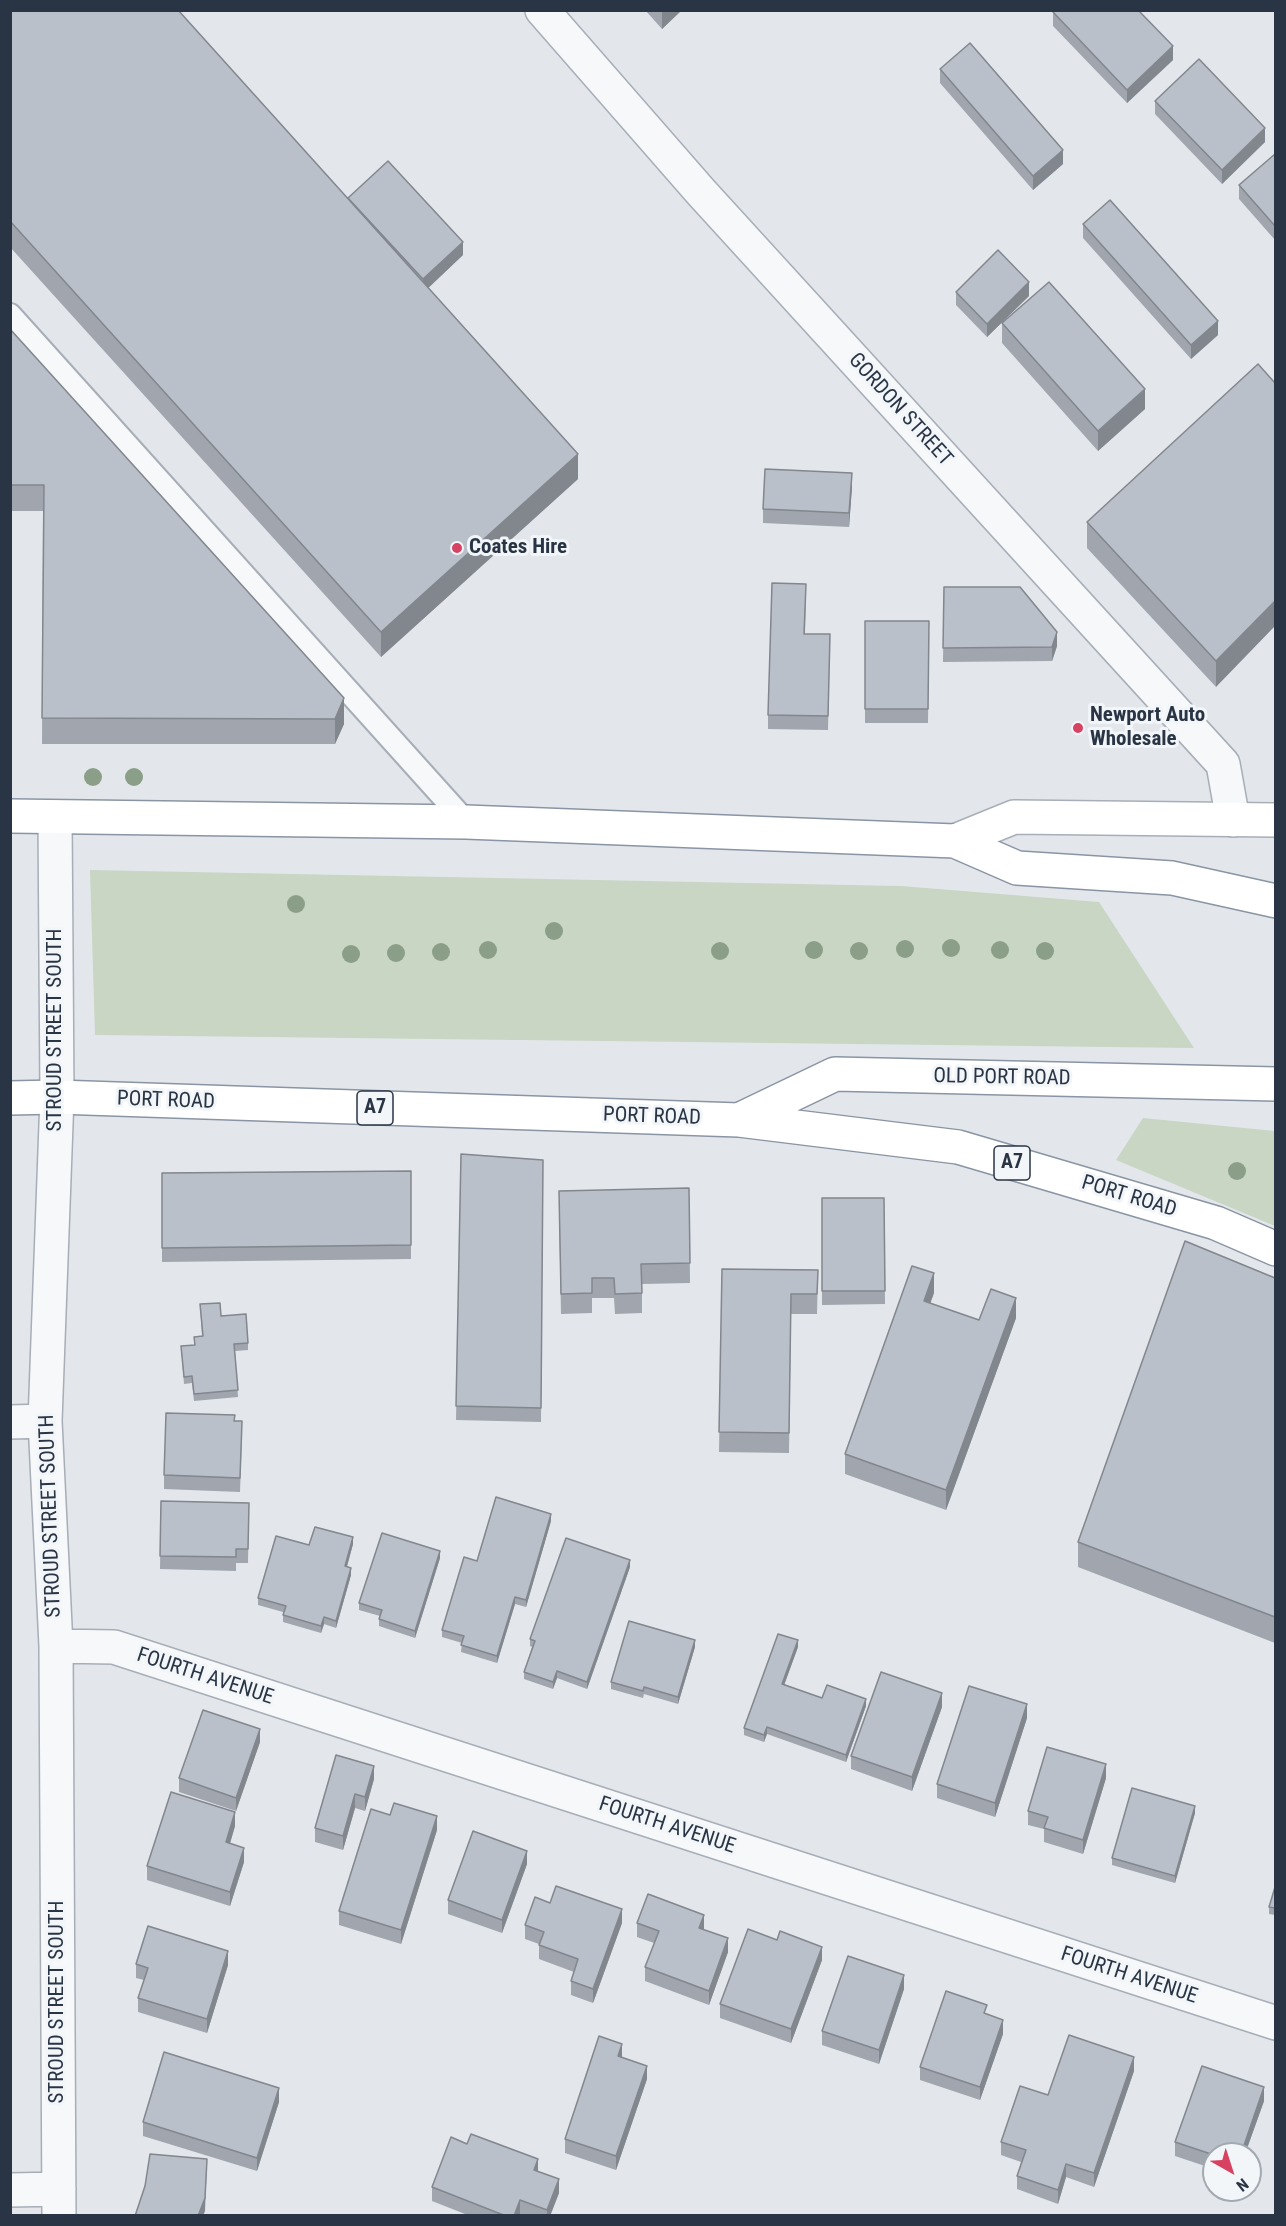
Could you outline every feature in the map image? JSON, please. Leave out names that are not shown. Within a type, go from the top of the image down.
[{"type":"main road","points":[[10,816],[466,822],[955,841],[1017,868],[1172,878],[1275,901]]},
{"type":"main road","points":[[955,841],[1014,817],[1275,820]]},
{"type":"main road","name":"OLD PORT ROAD","points":[[739,1120],[835,1074],[1275,1084]]},
{"type":"main road","name":"PORT ROAD","points":[[10,1098],[739,1120],[958,1147],[1215,1223],[1275,1249]]},
{"type":"street","name":"GORDON STREET","points":[[542,10],[701,192],[1223,764],[1233,820]]},
{"type":"street","name":"STROUD STREET SOUTH","points":[[55,817],[57,1098],[45,1421],[56,1646],[59,2202]]},
{"type":"street","points":[[10,1422],[45,1421]]},
{"type":"street","name":"FOURTH AVENUE","points":[[56,1646],[114,1647],[1275,2023]]},
{"type":"street","points":[[10,2190],[59,2202]]},
{"type":"lane","points":[[10,315],[466,822]]},
{"type":"green space","points":[[90,870],[901,886],[1099,902],[1194,1048],[95,1035]]},
{"type":"green space","points":[[1143,1118],[1275,1131],[1275,1226],[1116,1160]]},
{"type":"building","points":[[10,10],[178,10],[578,454],[381,632],[10,221]]},
{"type":"building","points":[[1054,10],[1138,10],[1173,46],[1127,90],[1053,12]]},
{"type":"building","points":[[970,43],[1063,150],[1033,176],[940,69]]},
{"type":"building","points":[[1199,59],[1265,128],[1222,170],[1155,101]]},
{"type":"building","points":[[1275,154],[1275,226],[1239,185]]},
{"type":"building","points":[[388,161],[463,242],[423,279],[348,198]]},
{"type":"building","points":[[1110,200],[1218,321],[1191,345],[1083,224]]},
{"type":"building","points":[[998,250],[1029,282],[987,324],[956,292]]},
{"type":"building","points":[[1049,282],[1145,389],[1098,431],[1002,323]]},
{"type":"building","points":[[10,329],[344,698],[335,719],[42,718],[44,485],[10,485]]},
{"type":"building","points":[[1258,364],[1275,383],[1275,601],[1216,661],[1087,522]]},
{"type":"building","points":[[765,469],[852,473],[849,513],[763,509]]},
{"type":"building","points":[[772,583],[806,584],[804,634],[830,634],[828,716],[768,715]]},
{"type":"building","points":[[944,587],[1020,587],[1057,632],[1052,647],[943,648]]},
{"type":"building","points":[[865,621],[929,621],[928,709],[865,709]]},
{"type":"building","points":[[461,1154],[543,1160],[541,1408],[456,1406]]},
{"type":"building","points":[[411,1171],[411,1245],[162,1248],[162,1173]]},
{"type":"building","points":[[689,1188],[690,1263],[641,1264],[642,1293],[615,1294],[614,1278],[592,1278],[592,1293],[561,1294],[559,1191]]},
{"type":"building","points":[[822,1198],[884,1198],[885,1291],[822,1291]]},
{"type":"building","points":[[1185,1241],[1275,1278],[1275,1617],[1078,1542]]},
{"type":"building","points":[[912,1266],[934,1273],[924,1301],[979,1320],[991,1289],[1016,1298],[946,1490],[845,1454]]},
{"type":"building","points":[[722,1269],[818,1270],[817,1294],[791,1294],[789,1433],[719,1432]]},
{"type":"building","points":[[220,1303],[221,1316],[246,1314],[248,1343],[234,1344],[238,1390],[194,1394],[192,1376],[184,1377],[181,1346],[195,1345],[194,1337],[203,1336],[200,1304]]},
{"type":"building","points":[[166,1413],[235,1415],[234,1421],[242,1421],[240,1478],[164,1475]]},
{"type":"building","points":[[496,1497],[551,1514],[526,1600],[515,1597],[497,1656],[461,1645],[464,1636],[442,1630],[464,1557],[477,1561]]},
{"type":"building","points":[[161,1501],[249,1503],[248,1549],[236,1549],[236,1557],[160,1556]]},
{"type":"building","points":[[315,1527],[353,1537],[345,1566],[351,1568],[336,1621],[324,1617],[321,1626],[283,1615],[286,1606],[258,1598],[276,1536],[309,1545]]},
{"type":"building","points":[[382,1533],[440,1551],[415,1631],[379,1619],[382,1610],[359,1603]]},
{"type":"building","points":[[566,1538],[630,1560],[587,1682],[557,1671],[553,1682],[524,1672],[535,1641],[530,1639]]},
{"type":"building","points":[[629,1621],[695,1640],[678,1697],[644,1687],[643,1691],[611,1682]]},
{"type":"building","points":[[778,1634],[798,1640],[782,1684],[822,1698],[827,1685],[866,1699],[846,1755],[767,1727],[764,1735],[744,1728]]},
{"type":"building","points":[[881,1672],[942,1693],[912,1777],[851,1756]]},
{"type":"building","points":[[969,1686],[1027,1704],[995,1803],[937,1784]]},
{"type":"building","points":[[203,1710],[260,1729],[236,1798],[179,1778]]},
{"type":"building","points":[[1047,1747],[1106,1764],[1083,1840],[1044,1828],[1048,1817],[1028,1811]]},
{"type":"building","points":[[336,1755],[374,1766],[365,1797],[355,1794],[343,1836],[315,1828]]},
{"type":"building","points":[[1132,1788],[1195,1806],[1175,1876],[1112,1858]]},
{"type":"building","points":[[171,1792],[235,1812],[226,1842],[244,1848],[230,1892],[147,1866]]},
{"type":"building","points":[[394,1803],[437,1816],[401,1930],[339,1911],[371,1809],[390,1815]]},
{"type":"building","points":[[473,1831],[527,1851],[502,1920],[448,1900]]},
{"type":"building","points":[[556,1886],[622,1909],[593,1989],[571,1981],[578,1959],[539,1945],[544,1932],[525,1925],[535,1897],[550,1903]]},
{"type":"building","points":[[1275,1887],[1275,1908],[1269,1907]]},
{"type":"building","points":[[648,1894],[704,1915],[699,1928],[728,1938],[709,1991],[645,1967],[659,1931],[637,1923]]},
{"type":"building","points":[[148,1926],[228,1951],[207,2019],[138,1998],[148,1968],[136,1964]]},
{"type":"building","points":[[748,1929],[777,1940],[780,1931],[822,1947],[791,2029],[720,2004]]},
{"type":"building","points":[[848,1956],[904,1975],[879,2050],[822,2031]]},
{"type":"building","points":[[946,1991],[987,2005],[984,2013],[1003,2020],[980,2087],[920,2067]]},
{"type":"building","points":[[1069,2035],[1134,2057],[1094,2173],[1066,2164],[1058,2190],[1017,2176],[1026,2150],[1001,2142],[1020,2086],[1048,2095]]},
{"type":"building","points":[[599,2036],[622,2044],[618,2056],[647,2066],[616,2156],[565,2139]]},
{"type":"building","points":[[164,2052],[279,2088],[257,2158],[143,2122]]},
{"type":"building","points":[[1202,2066],[1264,2087],[1245,2142],[1202,2142],[1202,2151],[1175,2142]]},
{"type":"building","points":[[471,2134],[538,2159],[534,2170],[559,2179],[547,2210],[520,2200],[514,2216],[506,2216],[432,2187],[451,2137],[467,2144]]},
{"type":"building","points":[[150,2154],[207,2159],[205,2198],[198,2216],[135,2216],[145,2186]]},
{"type":"place","name":"Coates Hire","points":[[457,548]]},
{"type":"place","name":"Newport Auto Wholesale","points":[[1078,728]]}]
